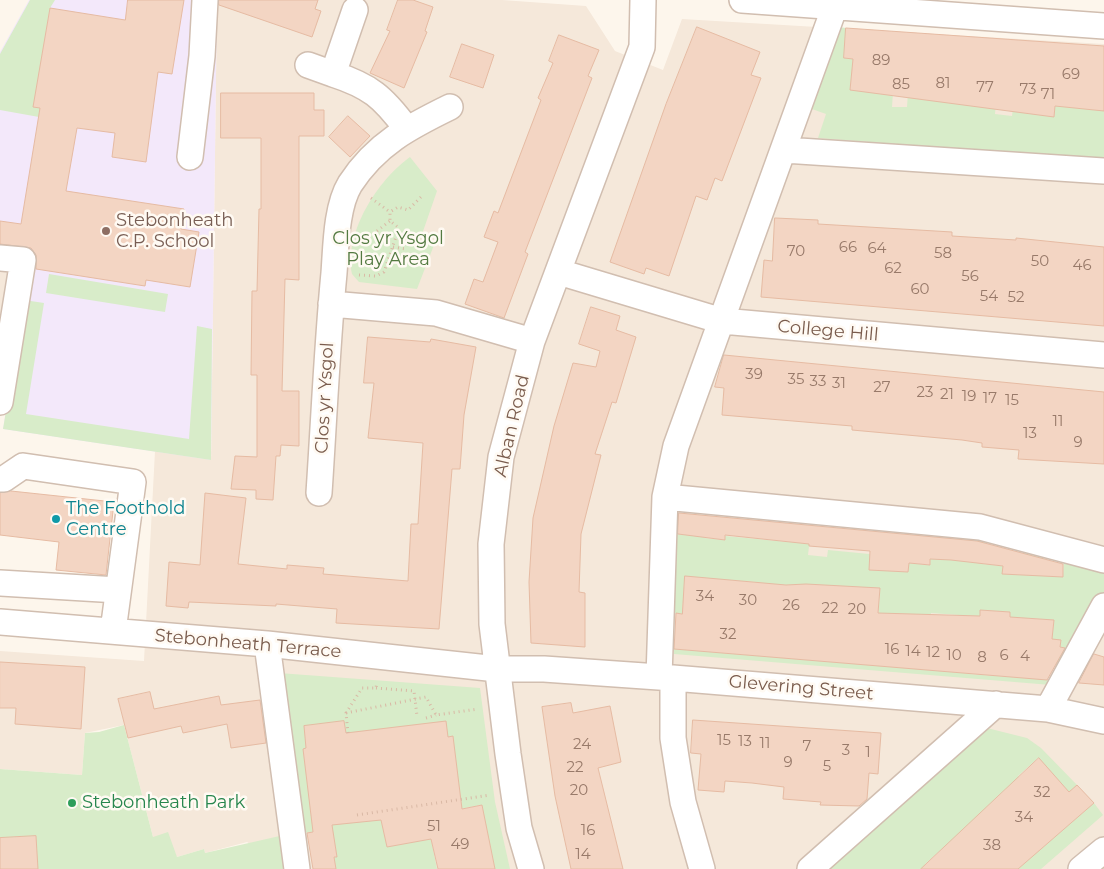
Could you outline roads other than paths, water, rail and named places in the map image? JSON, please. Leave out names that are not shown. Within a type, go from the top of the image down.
[{"type":"street","points":[[190,157],[202,56],[205,0]]},
{"type":"street","name":"Alban Road","points":[[531,869],[519,828],[492,624],[492,534],[501,456],[532,341],[560,272],[642,47],[643,0]]},
{"type":"street","points":[[742,0],[835,6],[914,6],[1104,26]]},
{"type":"street","points":[[702,869],[683,802],[674,747],[666,677],[665,497],[676,446],[835,6]]},
{"type":"street","points":[[333,74],[355,10]]},
{"type":"street","points":[[308,65],[361,83],[388,104],[406,128]]},
{"type":"street","name":"Clos yr Ysgol","points":[[319,492],[338,221],[349,185],[375,154],[406,128],[450,106]]},
{"type":"street","points":[[784,150],[1104,171]]},
{"type":"street","points":[[0,258],[23,260],[0,402]]},
{"type":"street","name":"College Hill","points":[[560,272],[722,321],[1104,355]]},
{"type":"street","points":[[331,304],[436,313],[532,341]]},
{"type":"street","points":[[0,479],[4,479],[23,466],[133,482],[113,631]]},
{"type":"street","points":[[665,497],[980,527],[1104,560]]},
{"type":"street","points":[[0,583],[118,590]]},
{"type":"street","points":[[1048,708],[1104,606]]},
{"type":"street","name":"Stebonheath Terrace","points":[[0,622],[268,644],[497,669]]},
{"type":"street","points":[[268,644],[298,869]]},
{"type":"street","name":"Glevering Street","points":[[497,669],[544,669],[666,677],[1048,708],[1104,721]]},
{"type":"street","points":[[810,869],[996,704]]},
{"type":"street","points":[[1081,869],[1104,850]]},
{"type":"place","name":"Stebonheath C.P. School","points":[[106,231]]},
{"type":"place","name":"The Foothold Centre","points":[[56,519]]},
{"type":"place","name":"Stebonheath Park","points":[[72,803]]},
{"type":"park label","name":"Clos yr Ysgol Play Area","points":[[388,249]]}]
